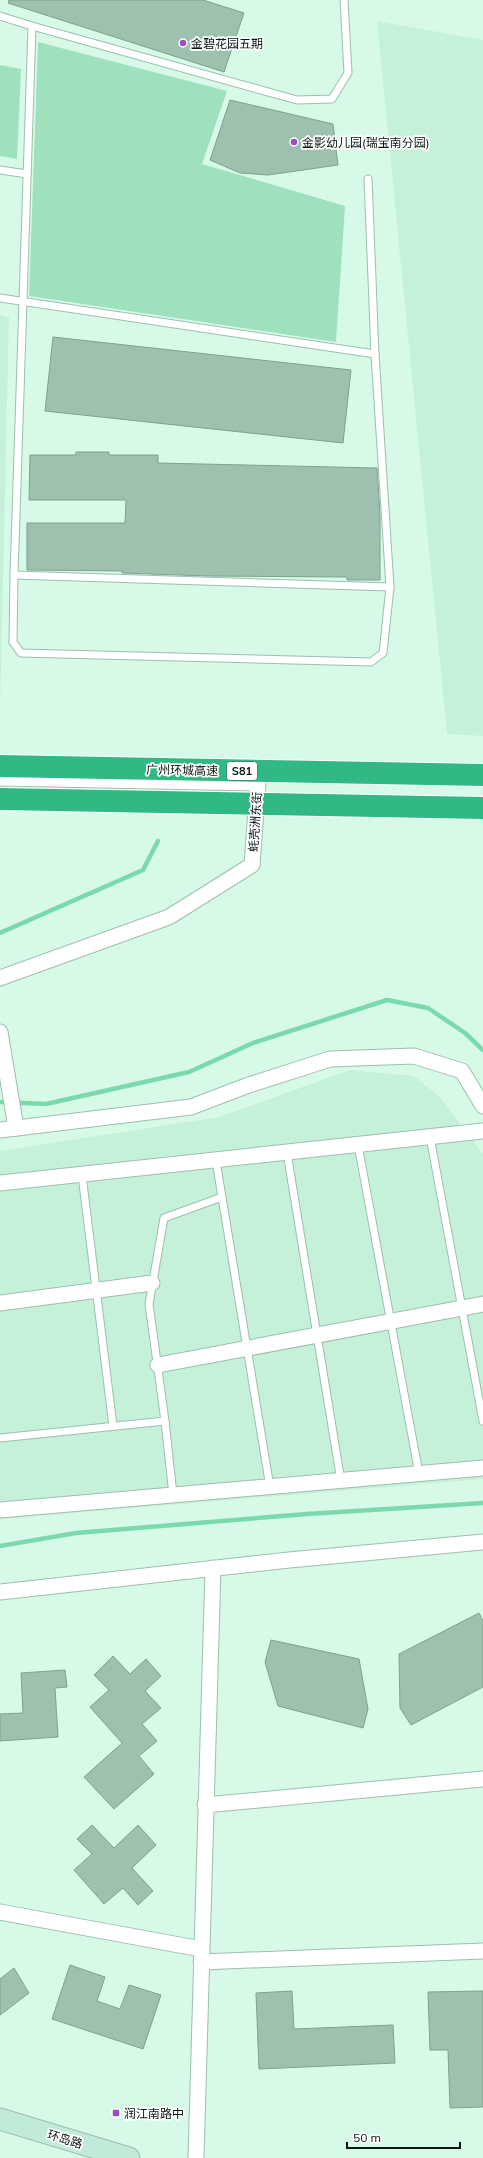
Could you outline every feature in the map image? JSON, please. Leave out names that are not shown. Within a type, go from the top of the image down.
[{"type":"highway","name":"广州环城高速","points":[[0,766],[483,776]]},
{"type":"highway","points":[[0,799],[483,808]]},
{"type":"street","name":"蚝壳洲东街","points":[[0,778],[258,783],[252,865],[169,917],[0,978]]},
{"type":"street","points":[[0,1032],[9,1094],[16,1128]]},
{"type":"street","points":[[0,1130],[191,1107],[246,1086],[330,1059],[414,1056],[462,1071],[483,1106]]},
{"type":"street","points":[[0,1183],[483,1131]]},
{"type":"street","points":[[0,1304],[152,1283]]},
{"type":"street","points":[[158,1365],[483,1304]]},
{"type":"street","points":[[0,1510],[483,1468]]},
{"type":"street","points":[[0,1592],[213,1568],[483,1542]]},
{"type":"street","points":[[196,2158],[213,1568]]},
{"type":"street","points":[[205,1805],[483,1779]]},
{"type":"street","points":[[0,1912],[201,1956],[483,1951]]},
{"type":"street","name":"环岛路","points":[[0,2119],[129,2158]]},
{"type":"lane","points":[[0,16],[297,100],[332,99],[348,73],[344,0]]},
{"type":"lane","points":[[32,26],[14,575],[13,642],[21,653],[372,662],[383,653],[390,586],[375,354],[368,179]]},
{"type":"lane","points":[[0,170],[27,174]]},
{"type":"lane","points":[[0,298],[375,354]]},
{"type":"lane","points":[[14,575],[390,586]]},
{"type":"lane","points":[[430,1137],[483,1421]]},
{"type":"lane","points":[[358,1145],[419,1474]]},
{"type":"lane","points":[[288,1153],[341,1481]]},
{"type":"lane","points":[[216,1160],[270,1486]]},
{"type":"lane","points":[[82,1175],[113,1426]]},
{"type":"lane","points":[[173,1495],[166,1421],[149,1304],[152,1283],[164,1218],[222,1197]]},
{"type":"lane","points":[[0,1438],[166,1421]]},
{"type":"shaded area","points":[[377,21],[483,40],[483,736],[447,734]]},
{"type":"shaded area","points":[[38,42],[227,91],[202,164],[345,206],[336,342],[29,296]]},
{"type":"shaded area","points":[[0,65],[21,69],[17,159],[0,156]]},
{"type":"shaded area","points":[[0,315],[9,317],[0,714]]},
{"type":"shaded area","points":[[350,1070],[414,1076],[440,1097],[483,1154],[483,1479],[0,1519],[0,1151],[219,1117]]},
{"type":"building","name":"金碧花园五期","points":[[9,0],[203,0],[244,13],[224,72],[8,3]]},
{"type":"building","points":[[230,100],[333,124],[338,165],[268,175],[240,173],[210,160]]},
{"type":"building","points":[[53,337],[351,370],[343,443],[45,411]]},
{"type":"building","points":[[76,452],[109,452],[109,455],[158,455],[158,463],[377,468],[380,514],[380,580],[347,580],[347,577],[207,576],[122,573],[122,571],[27,570],[27,523],[125,523],[126,500],[29,500],[30,455],[76,455]]},
{"type":"building","points":[[479,1613],[483,1621],[483,1687],[411,1725],[400,1708],[399,1654]]},
{"type":"building","points":[[271,1640],[359,1659],[368,1709],[363,1728],[278,1706],[265,1662]]},
{"type":"building","points":[[113,1656],[130,1674],[146,1659],[161,1676],[145,1691],[161,1708],[142,1724],[157,1741],[139,1756],[154,1774],[114,1809],[84,1777],[122,1743],[90,1707],[109,1690],[94,1675]]},
{"type":"building","points":[[65,1670],[67,1687],[55,1688],[58,1737],[0,1741],[0,1714],[23,1713],[21,1673]]},
{"type":"building","points":[[92,1825],[114,1848],[138,1825],[156,1845],[132,1868],[153,1891],[138,1905],[123,1888],[104,1904],[74,1870],[92,1854],[77,1839]]},
{"type":"building","points":[[70,1965],[105,1977],[97,2001],[120,2009],[129,1985],[161,1995],[143,2049],[52,2019]]},
{"type":"building","points":[[14,1968],[29,1993],[0,2015],[0,1979]]},
{"type":"building","points":[[292,1991],[294,2029],[393,2025],[395,2063],[259,2069],[256,1993]]},
{"type":"building","points":[[483,1991],[483,2107],[450,2108],[448,2050],[430,2050],[428,1992]]},
{"type":"waterway","points":[[0,933],[143,870],[158,841]]},
{"type":"waterway","points":[[0,1102],[46,1104],[189,1072],[253,1043],[387,1000],[428,1008],[465,1033],[483,1050]]},
{"type":"waterway","points":[[0,1546],[76,1533],[307,1514],[483,1503]]},
{"type":"place","name":"金碧花园五期","points":[[183,43]]},
{"type":"place","name":"金影幼儿园(瑞宝南分园)","points":[[294,142]]},
{"type":"place","name":"润江南路中","points":[[116,2113]]}]
